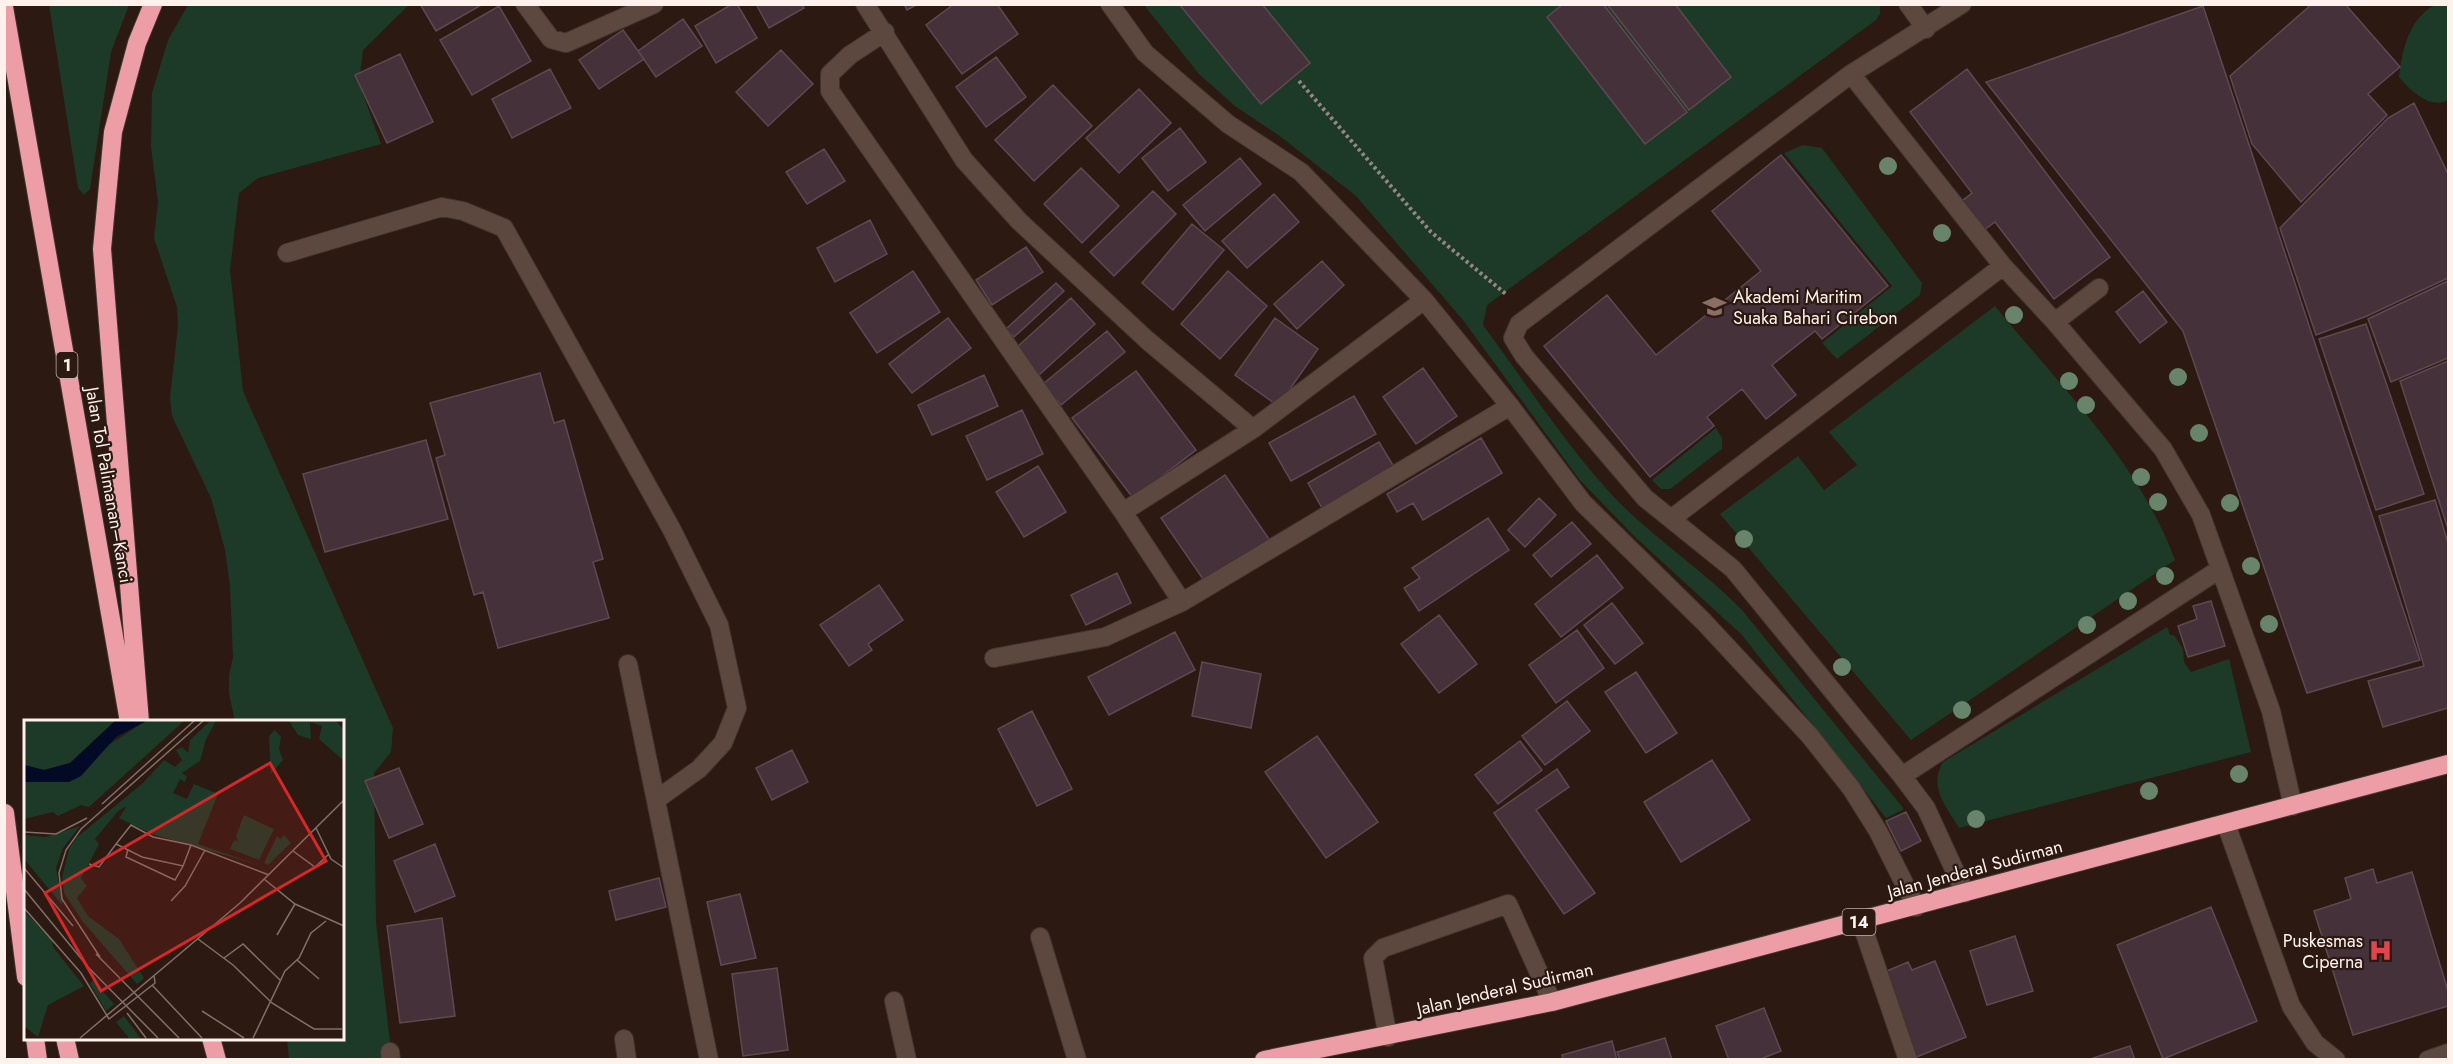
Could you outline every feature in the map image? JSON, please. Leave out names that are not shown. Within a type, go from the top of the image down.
[{"type":"highway","points":[[140,720],[102,249],[113,132],[137,43],[153,4]]},
{"type":"highway","name":"Jalan Tol Palimanan–Kanci","points":[[4,7],[129,720]]},
{"type":"highway","name":"Jalan Jenderal Sudirman","points":[[1264,1059],[1388,1037],[1552,1002],[1861,922],[2448,764]]},
{"type":"highway","points":[[5,812],[24,883]]},
{"type":"highway","points":[[5,812],[24,961]]},
{"type":"highway","points":[[35,1040],[38,1059]]},
{"type":"highway","points":[[65,1040],[70,1059]]},
{"type":"highway","points":[[212,1040],[217,1059]]},
{"type":"street","points":[[525,4],[551,39],[566,43],[654,4]]},
{"type":"street","points":[[865,4],[964,160],[1019,221],[1147,340],[1253,429]]},
{"type":"street","points":[[1110,4],[1145,53],[1228,124],[1301,172],[1424,300],[1510,406],[1582,503],[1704,622],[1817,745],[1851,788],[1873,823],[1916,907]]},
{"type":"street","points":[[1908,4],[1926,29]]},
{"type":"street","points":[[1962,4],[1926,29],[1851,74],[1530,313],[1519,324],[1513,338],[1524,357],[1645,498],[1733,569],[1902,776],[1926,808],[1965,893]]},
{"type":"street","points":[[885,33],[850,55],[831,74],[830,91],[1123,512],[1182,602]]},
{"type":"street","points":[[1851,74],[2003,266],[2055,322],[2163,449],[2201,515],[2271,711],[2293,806]]},
{"type":"street","points":[[286,253],[442,207],[463,211],[504,228],[672,530],[719,626],[737,708],[723,743],[699,769],[656,800]]},
{"type":"street","points":[[1671,519],[2003,266]]},
{"type":"street","points":[[2055,322],[2099,288]]},
{"type":"street","points":[[1123,512],[1253,429],[1424,300]]},
{"type":"street","points":[[994,658],[1105,637],[1182,602],[1510,406]]},
{"type":"street","points":[[1902,776],[2220,569]]},
{"type":"street","points":[[628,664],[709,1059]]},
{"type":"street","points":[[2226,824],[2291,1006],[2315,1044],[2336,1059]]},
{"type":"street","points":[[1388,1037],[1373,957],[1383,948],[1508,904],[1552,1002]]},
{"type":"street","points":[[1861,922],[1908,1059]]},
{"type":"street","points":[[1040,937],[1077,1059]]},
{"type":"street","points":[[894,1000],[907,1059]]},
{"type":"street","points":[[624,1039],[627,1059]]},
{"type":"street","points":[[2428,1059],[2448,1053]]},
{"type":"path","points":[[1299,81],[1431,232],[1530,313]]},
{"type":"green space","points":[[49,5],[129,5],[111,52],[90,189],[84,195],[78,188]]},
{"type":"green space","points":[[188,5],[409,5],[363,50],[359,83],[381,144],[258,178],[239,193],[230,270],[243,391],[393,728],[391,752],[374,773],[376,923],[392,1059],[289,1059],[287,1040],[344,1040],[344,720],[235,720],[229,693],[229,675],[233,657],[230,586],[225,550],[211,498],[172,416],[170,398],[178,325],[177,307],[154,238],[158,202],[151,147],[152,93],[168,40]]},
{"type":"green space","points":[[1144,5],[1880,5],[1880,14],[1876,20],[1487,305],[1483,325],[1595,476],[1628,511],[1742,610],[1904,809],[1886,818],[1742,635],[1634,536],[1579,479],[1463,320],[1356,196],[1281,137],[1235,106],[1199,74]]},
{"type":"green space","points":[[2435,5],[2448,5],[2448,100],[2441,102],[2427,101],[2399,77],[2402,56],[2413,26],[2426,11]]},
{"type":"green space","points":[[1803,145],[1822,148],[1922,283],[1920,295],[1837,359],[1822,343],[1892,286],[1784,153]]},
{"type":"green space","points":[[1995,306],[2096,426],[2119,458],[2141,490],[2160,524],[2175,560],[1911,740],[1720,514],[1798,456],[1824,490],[1857,465],[1829,432]]},
{"type":"green space","points":[[1716,428],[1722,438],[1722,449],[1670,489],[1661,489],[1652,480]]},
{"type":"green space","points":[[2167,627],[2170,635],[2174,635],[2183,649],[2184,662],[2191,672],[2229,659],[2251,752],[1959,828],[1944,804],[1938,788],[1937,780],[1943,762]]},
{"type":"building","points":[[420,4],[483,4],[436,31]]},
{"type":"building","points":[[732,4],[737,4],[757,38],[716,63],[695,26]]},
{"type":"building","points":[[756,4],[801,4],[804,8],[769,28]]},
{"type":"building","points":[[904,4],[918,4],[907,10]]},
{"type":"building","points":[[954,4],[997,4],[1018,34],[962,74],[926,25]]},
{"type":"building","points":[[1179,4],[1262,4],[1310,63],[1261,104]]},
{"type":"building","points":[[1563,4],[1603,4],[1687,112],[1645,144],[1547,17]]},
{"type":"building","points":[[1607,4],[1675,4],[1731,77],[1689,110]]},
{"type":"building","points":[[2312,4],[2345,4],[2400,67],[2368,94],[2387,115],[2301,202],[2252,144],[2230,76]]},
{"type":"building","points":[[499,6],[531,61],[472,95],[440,40]]},
{"type":"building","points":[[2203,6],[2420,660],[2307,693],[2183,331],[1986,82]]},
{"type":"building","points":[[683,19],[702,46],[656,77],[638,51]]},
{"type":"building","points":[[623,30],[644,59],[599,89],[579,60]]},
{"type":"building","points":[[781,50],[813,84],[768,126],[736,92]]},
{"type":"building","points":[[400,54],[433,122],[387,143],[355,75]]},
{"type":"building","points":[[996,57],[1026,97],[986,127],[956,87]]},
{"type":"building","points":[[550,69],[571,108],[512,138],[492,99]]},
{"type":"building","points":[[1967,69],[2110,257],[2054,299],[1995,222],[1984,230],[1962,201],[1972,193],[1910,112]]},
{"type":"building","points":[[1053,85],[1092,126],[1034,181],[995,140]]},
{"type":"building","points":[[1139,89],[1171,123],[1119,173],[1086,138]]},
{"type":"building","points":[[2414,103],[2448,174],[2448,278],[2367,316],[2316,335],[2280,228],[2388,118]]},
{"type":"building","points":[[1180,128],[1206,162],[1168,191],[1142,158]]},
{"type":"building","points":[[824,149],[845,181],[807,204],[786,172]]},
{"type":"building","points":[[1781,155],[1888,286],[1822,339],[1815,331],[1772,365],[1796,395],[1766,419],[1742,389],[1707,417],[1714,426],[1650,477],[1544,346],[1607,295],[1656,355],[1761,271],[1712,211]]},
{"type":"building","points":[[1240,158],[1261,184],[1205,231],[1183,205]]},
{"type":"building","points":[[1081,168],[1119,206],[1082,243],[1044,204]]},
{"type":"building","points":[[1153,191],[1176,214],[1114,276],[1090,252]]},
{"type":"building","points":[[1274,194],[1299,222],[1247,268],[1222,241]]},
{"type":"building","points":[[870,220],[887,254],[835,282],[817,248]]},
{"type":"building","points":[[1192,224],[1224,250],[1173,310],[1142,283]]},
{"type":"building","points":[[1026,247],[1043,272],[992,305],[976,280]]},
{"type":"building","points":[[1322,261],[1344,285],[1297,329],[1274,304]]},
{"type":"building","points":[[913,271],[940,312],[877,353],[850,313]]},
{"type":"building","points":[[1228,271],[1267,306],[1220,359],[1181,324]]},
{"type":"building","points":[[2448,281],[2448,358],[2391,382],[2368,319]]},
{"type":"building","points":[[1056,283],[1064,291],[1014,337],[1006,329]]},
{"type":"building","points":[[2143,291],[2167,322],[2140,343],[2116,312]]},
{"type":"building","points":[[1071,298],[1095,324],[1039,375],[1015,349]]},
{"type":"building","points":[[948,318],[971,348],[912,393],[889,364]]},
{"type":"building","points":[[1275,318],[1318,349],[1278,406],[1235,375]]},
{"type":"building","points":[[2366,324],[2424,494],[2376,510],[2319,339]]},
{"type":"building","points":[[1107,331],[1125,352],[1061,405],[1043,384]]},
{"type":"building","points":[[2448,361],[2448,529],[2400,381]]},
{"type":"building","points":[[1423,368],[1457,416],[1416,444],[1383,397]]},
{"type":"building","points":[[1136,371],[1196,450],[1133,498],[1072,418]]},
{"type":"building","points":[[540,373],[554,423],[564,420],[603,559],[593,562],[609,618],[498,648],[483,592],[474,595],[436,458],[445,455],[430,403]]},
{"type":"building","points":[[984,375],[998,406],[932,435],[918,405]]},
{"type":"building","points":[[1354,396],[1376,434],[1291,481],[1269,443]]},
{"type":"building","points":[[1022,410],[1043,454],[987,480],[966,436]]},
{"type":"building","points":[[1481,438],[1502,473],[1423,520],[1413,503],[1397,512],[1387,494]]},
{"type":"building","points":[[426,440],[448,519],[325,552],[303,474]]},
{"type":"building","points":[[1379,442],[1394,467],[1322,508],[1308,483]]},
{"type":"building","points":[[1038,466],[1066,512],[1024,537],[996,492]]},
{"type":"building","points":[[1225,475],[1269,539],[1205,582],[1161,518]]},
{"type":"building","points":[[1539,498],[1556,515],[1525,547],[1508,530]]},
{"type":"building","points":[[2435,500],[2448,543],[2448,708],[2383,727],[2368,681],[2424,666],[2379,516]]},
{"type":"building","points":[[1488,518],[1509,550],[1419,611],[1404,588],[1420,578],[1412,568]]},
{"type":"building","points":[[1572,522],[1591,544],[1551,577],[1533,555]]},
{"type":"building","points":[[1597,555],[1623,588],[1561,637],[1535,604]]},
{"type":"building","points":[[1117,573],[1131,603],[1086,625],[1071,595]]},
{"type":"building","points":[[879,585],[903,620],[868,644],[872,650],[849,666],[820,625]]},
{"type":"building","points":[[2211,601],[2225,646],[2188,657],[2178,626],[2197,619],[2193,606]]},
{"type":"building","points":[[1612,603],[1643,643],[1615,664],[1584,625]]},
{"type":"building","points":[[1439,615],[1477,664],[1439,693],[1401,644]]},
{"type":"building","points":[[1577,630],[1604,668],[1556,703],[1529,665]]},
{"type":"building","points":[[1175,632],[1195,670],[1109,715],[1088,677]]},
{"type":"building","points":[[1202,662],[1261,674],[1251,728],[1192,716]]},
{"type":"building","points":[[1636,672],[1677,733],[1646,753],[1605,692]]},
{"type":"building","points":[[1567,701],[1590,731],[1545,765],[1522,736]]},
{"type":"building","points":[[1032,711],[1072,789],[1037,806],[998,729]]},
{"type":"building","points":[[1317,736],[1378,822],[1326,858],[1265,772]]},
{"type":"building","points":[[1520,741],[1542,770],[1498,804],[1475,775]]},
{"type":"building","points":[[792,750],[808,782],[772,800],[756,768]]},
{"type":"building","points":[[1712,760],[1750,820],[1681,862],[1644,802]]},
{"type":"building","points":[[399,768],[423,824],[389,838],[365,781]]},
{"type":"building","points":[[1557,769],[1569,787],[1536,810],[1595,893],[1564,914],[1494,813]]},
{"type":"building","points":[[1906,812],[1921,841],[1901,851],[1886,821]]},
{"type":"building","points":[[435,844],[455,896],[415,912],[394,861]]},
{"type":"building","name":"Puskesmas Ciperna","points":[[2373,869],[2377,883],[2412,872],[2448,991],[2448,1006],[2353,1035],[2314,911],[2351,899],[2345,878]]},
{"type":"building","points":[[659,878],[666,907],[616,920],[609,891]]},
{"type":"building","points":[[740,894],[756,958],[721,965],[707,902]]},
{"type":"building","points":[[2211,907],[2257,1021],[2163,1059],[2117,945]]},
{"type":"building","points":[[442,918],[455,1016],[400,1023],[387,926]]},
{"type":"building","points":[[2015,936],[2033,991],[1987,1005],[1970,951]]},
{"type":"building","points":[[1935,961],[1966,1037],[1914,1058],[1880,974],[1908,962],[1912,970]]},
{"type":"building","points":[[777,968],[788,1050],[743,1056],[732,974]]},
{"type":"building","points":[[1764,1008],[1781,1051],[1758,1060],[1729,1060],[1716,1026]]},
{"type":"building","points":[[1665,1038],[1672,1060],[1620,1060],[1617,1052]]},
{"type":"building","points":[[1612,1041],[1617,1060],[1563,1060],[1562,1055]]},
{"type":"building","points":[[2130,1046],[2135,1060],[2090,1060],[2090,1059]]},
{"type":"place","name":"Akademi Maritim Suaka Bahari Cirebon","points":[[1715,307]]},
{"type":"place","name":"Puskesmas Ciperna","points":[[2381,951]]}]
